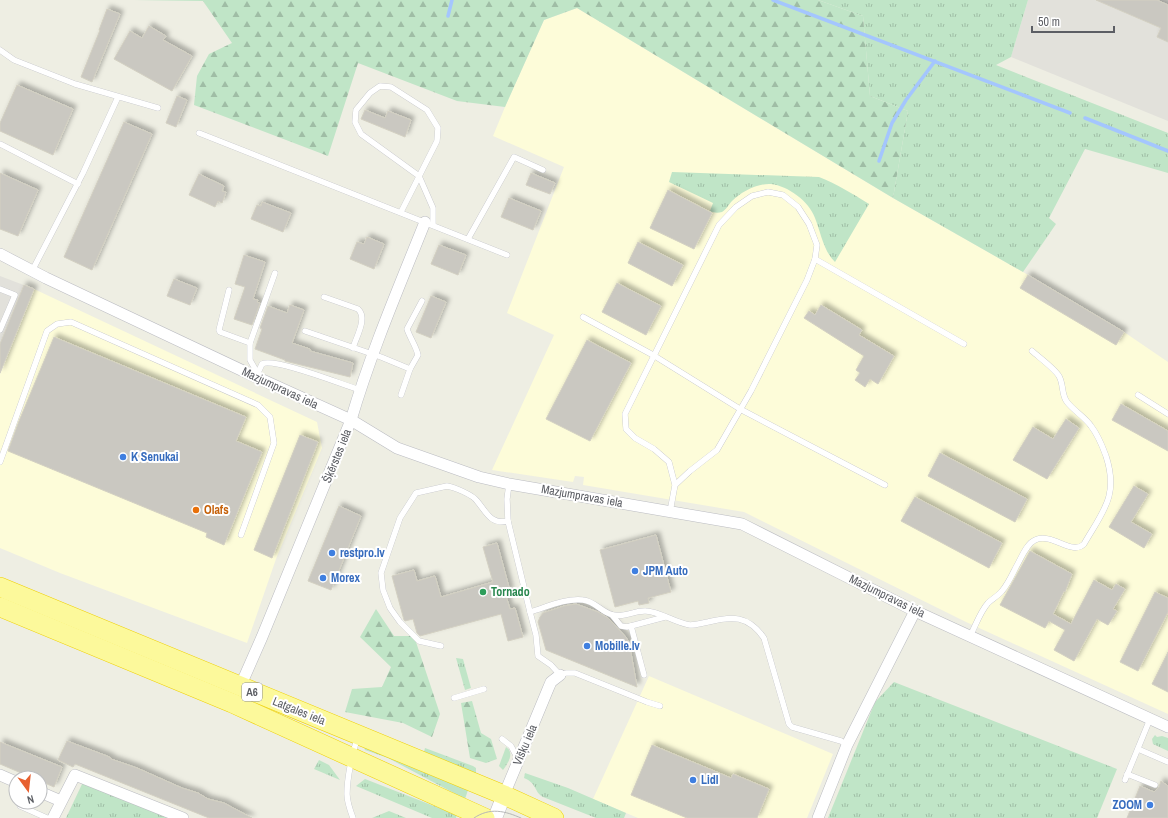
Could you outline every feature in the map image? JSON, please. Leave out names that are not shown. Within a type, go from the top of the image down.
[{"type":"highway","name":"Latgales iela","points":[[0,587],[504,795],[554,818]]},
{"type":"highway","name":"Latgales iela","points":[[0,606],[232,703],[486,818]]},
{"type":"street","name":"Šķērstes iela","points":[[240,687],[351,420],[373,355],[429,223]]},
{"type":"street","name":"Mazjumpravas iela","points":[[0,254],[32,271],[351,420],[397,448],[479,477],[509,484],[742,524],[970,636],[1168,727]]},
{"type":"street","points":[[818,818],[847,745],[916,610]]},
{"type":"street","name":"Višķu iela","points":[[495,818],[551,682],[560,675]]},
{"type":"street","points":[[52,818],[75,775],[183,818]]},
{"type":"street","points":[[48,795],[61,801]]},
{"type":"lane","points":[[0,50],[14,60],[75,84],[158,108]]},
{"type":"lane","points":[[401,212],[419,176],[437,141],[438,128],[427,110],[391,87],[380,86],[370,93],[356,110],[355,122],[361,134],[419,176],[433,208],[429,223]]},
{"type":"lane","points":[[32,271],[78,184],[118,97]]},
{"type":"lane","points":[[199,133],[507,255]]},
{"type":"lane","points":[[0,144],[78,184]]},
{"type":"lane","points":[[468,239],[514,157],[543,170]]},
{"type":"lane","points":[[670,512],[675,485],[669,462],[654,449],[635,438],[626,429],[625,414],[719,225],[736,207],[752,196],[768,192],[783,195],[798,207],[809,224],[817,245],[816,259],[751,391],[717,450],[690,470],[675,485]]},
{"type":"lane","points":[[816,259],[964,344]]},
{"type":"lane","points":[[257,376],[250,360],[250,344],[275,274]]},
{"type":"lane","points":[[0,289],[14,296],[0,330]]},
{"type":"lane","points":[[229,290],[219,330],[224,334],[250,344]]},
{"type":"lane","points":[[324,297],[358,308],[361,311],[362,320],[353,348]]},
{"type":"lane","points":[[401,395],[410,369],[418,355],[407,329],[422,301]]},
{"type":"lane","points":[[583,317],[654,355],[740,409],[885,485]]},
{"type":"lane","points":[[0,462],[47,331],[57,324],[71,322],[258,405],[270,417],[274,442],[241,535]]},
{"type":"lane","points":[[305,331],[410,369]]},
{"type":"lane","points":[[970,636],[988,604],[1001,593],[1006,586],[1030,543],[1037,539],[1047,538],[1074,548],[1080,547],[1084,544],[1106,507],[1110,495],[1111,474],[1102,444],[1097,434],[1091,425],[1064,398],[1062,384],[1058,375],[1032,351]]},
{"type":"lane","points":[[257,376],[262,364],[268,362],[304,371],[360,390]]},
{"type":"lane","points":[[1138,395],[1168,414]]},
{"type":"lane","points":[[509,484],[507,499],[508,521],[536,635],[538,656],[551,665],[560,675],[566,672],[575,672],[660,706]]},
{"type":"lane","points":[[441,646],[419,641],[400,622],[390,608],[383,590],[381,573],[400,518],[416,493],[452,486],[474,498],[482,509],[494,520],[500,523],[508,521]]},
{"type":"lane","points":[[530,612],[568,600],[584,600],[592,602],[612,615],[621,626],[627,627],[666,617]]},
{"type":"lane","points":[[612,615],[646,611],[694,625],[729,617],[737,618],[750,623],[760,632],[768,646],[789,724],[792,727],[842,741],[847,745]]},
{"type":"lane","points":[[631,626],[644,675]]},
{"type":"lane","points":[[454,698],[484,689]]},
{"type":"lane","points":[[1125,780],[1150,719]]},
{"type":"lane","points":[[353,818],[349,807],[347,794],[358,736]]},
{"type":"lane","points":[[502,740],[511,746],[519,760]]},
{"type":"lane","points":[[1138,748],[1168,762]]},
{"type":"lane","points":[[1127,774],[1155,785]]},
{"type":"lane","points":[[29,810],[47,818]]},
{"type":"shaded area","points":[[1028,0],[1168,0],[1168,121],[1011,57]]},
{"type":"shaded area","points":[[577,8],[893,198],[1023,272],[1124,332],[1168,362],[1168,714],[966,622],[744,512],[583,485],[584,477],[575,476],[573,482],[492,470],[554,335],[507,313],[564,167],[493,136],[544,20]]},
{"type":"shaded area","points":[[0,276],[34,289],[0,374]]},
{"type":"shaded area","points":[[34,289],[317,422],[322,448],[276,559],[247,643],[60,573],[0,548],[0,374]]},
{"type":"shaded area","points":[[649,676],[833,754],[807,818],[638,818],[593,799]]},
{"type":"green space","points":[[134,0],[818,0],[863,16],[870,96],[908,111],[893,198],[577,8],[544,20],[505,107],[457,101],[358,63],[328,156],[194,105],[197,76],[209,54],[232,43],[203,1]]},
{"type":"green space","points":[[818,0],[1028,0],[1011,57],[996,65],[1168,133],[1168,173],[1085,149],[1049,218],[1056,224],[1023,272],[893,198],[908,111],[870,96],[863,16]]},
{"type":"green space","points":[[672,172],[819,177],[839,186],[869,204],[835,262],[825,247],[812,212],[803,200],[791,191],[778,185],[761,185],[740,194],[722,212],[718,213],[710,211],[713,203],[669,182]]},
{"type":"green space","points":[[376,609],[394,636],[414,636],[440,714],[432,737],[403,723],[345,712],[352,689],[382,687],[391,667],[360,637]]},
{"type":"green space","points":[[456,658],[463,659],[471,688],[465,690]]},
{"type":"green space","points":[[894,682],[1117,769],[1097,818],[828,818],[875,702]]},
{"type":"green space","points":[[472,701],[481,733],[491,739],[497,759],[486,763],[470,758],[461,703]]},
{"type":"green space","points":[[1155,735],[1157,737],[1162,736],[1168,738],[1168,751],[1153,744],[1152,739]]},
{"type":"green space","points":[[364,747],[469,787],[465,799],[388,758],[365,750]]},
{"type":"green space","points":[[506,747],[509,749],[510,758],[503,770],[499,766]]},
{"type":"green space","points":[[425,748],[473,766],[476,768],[476,774],[424,752]]},
{"type":"green space","points":[[319,760],[329,765],[340,780],[314,769]]},
{"type":"green space","points":[[525,773],[568,788],[626,813],[624,818],[596,818],[543,797],[538,793],[531,782],[524,778]]},
{"type":"green space","points":[[365,779],[457,815],[456,818],[432,818],[356,786]]},
{"type":"green space","points":[[83,782],[173,818],[66,818]]},
{"type":"green space","points":[[389,811],[406,818],[372,818]]},
{"type":"building","points":[[1096,0],[1157,0],[1168,5],[1168,42],[1157,37],[1161,28]]},
{"type":"building","points":[[107,9],[120,14],[92,82],[81,77]]},
{"type":"building","points":[[149,26],[166,36],[163,40],[192,56],[172,91],[114,59],[130,31],[142,38]]},
{"type":"building","points":[[17,85],[73,109],[53,155],[0,131],[0,123]]},
{"type":"building","points":[[177,96],[187,100],[176,127],[166,123]]},
{"type":"building","points":[[365,110],[385,118],[388,111],[411,120],[405,137],[361,119]]},
{"type":"building","points":[[124,122],[152,134],[92,270],[64,257]]},
{"type":"building","points":[[0,173],[38,190],[18,236],[0,229]]},
{"type":"building","points":[[531,173],[555,183],[550,194],[526,185]]},
{"type":"building","points":[[199,174],[224,186],[222,191],[226,192],[222,203],[218,201],[215,207],[189,195]]},
{"type":"building","points":[[668,190],[712,213],[694,249],[650,228]]},
{"type":"building","points":[[509,198],[541,211],[533,230],[501,217]]},
{"type":"building","points":[[262,202],[291,213],[283,232],[251,219],[257,205],[261,206]]},
{"type":"building","points":[[367,237],[384,244],[374,269],[350,259],[357,242],[364,244]]},
{"type":"building","points":[[638,242],[683,265],[672,286],[628,263]]},
{"type":"building","points":[[439,245],[466,255],[458,275],[431,264]]},
{"type":"building","points":[[244,255],[265,262],[253,299],[258,300],[257,302],[260,303],[252,325],[234,319],[245,287],[235,284]]},
{"type":"building","points":[[1028,275],[1124,332],[1116,345],[1020,288]]},
{"type":"building","points":[[174,279],[197,288],[190,305],[167,296]]},
{"type":"building","points":[[617,283],[661,306],[646,335],[602,312]]},
{"type":"building","points":[[24,285],[34,289],[0,373],[0,344]]},
{"type":"building","points":[[431,296],[446,302],[431,338],[416,332]]},
{"type":"building","points":[[290,305],[304,310],[292,343],[310,349],[310,351],[353,363],[350,377],[285,361],[255,349],[262,329],[260,328],[268,306],[287,313]]},
{"type":"building","points":[[821,305],[862,330],[859,335],[894,356],[878,384],[870,379],[865,387],[855,380],[860,373],[856,370],[864,356],[804,318],[809,311],[815,315]]},
{"type":"building","points":[[54,337],[246,417],[236,441],[262,452],[224,545],[206,537],[207,533],[8,451]]},
{"type":"building","points":[[587,340],[631,363],[590,441],[546,419]]},
{"type":"building","points":[[1121,404],[1168,431],[1168,451],[1112,420]]},
{"type":"building","points":[[1066,419],[1079,428],[1047,479],[1013,460],[1033,427],[1053,439]]},
{"type":"building","points":[[300,435],[318,442],[272,558],[254,550]]},
{"type":"building","points":[[940,453],[1027,499],[1015,522],[928,476]]},
{"type":"building","points":[[1134,486],[1148,494],[1131,522],[1152,534],[1144,548],[1109,527]]},
{"type":"building","points":[[915,497],[1002,543],[989,568],[901,521]]},
{"type":"building","points":[[339,506],[361,516],[331,590],[308,581]]},
{"type":"building","name":"JPM Auto","points":[[656,535],[671,592],[648,598],[649,603],[639,605],[638,601],[615,607],[600,550]]},
{"type":"building","name":"Tornado","points":[[497,543],[510,591],[505,593],[510,609],[515,608],[523,637],[508,641],[501,614],[420,636],[417,633],[413,619],[404,620],[392,576],[414,570],[417,581],[435,576],[441,597],[493,582],[483,547]]},
{"type":"building","points":[[1030,551],[1072,574],[1065,592],[1064,591],[1053,614],[1071,624],[1094,580],[1112,590],[1116,584],[1125,589],[1113,609],[1117,611],[1108,625],[1097,619],[1074,661],[1054,650],[1065,630],[1049,621],[1045,628],[1000,605]]},
{"type":"building","points":[[1155,592],[1168,598],[1168,612],[1138,671],[1120,662]]},
{"type":"building","name":"Mobille.lv","points":[[576,604],[598,612],[608,618],[625,636],[629,642],[637,687],[546,650],[538,622],[540,617],[543,613],[564,606]]},
{"type":"building","points":[[1168,652],[1168,692],[1152,684]]},
{"type":"building","points":[[67,741],[137,768],[182,788],[198,793],[208,799],[224,803],[252,818],[209,818],[75,764],[73,767],[58,760]]},
{"type":"building","points":[[0,742],[62,767],[54,787],[48,784],[48,770],[14,770],[0,764]]},
{"type":"building","name":"Lidl","points":[[652,745],[731,778],[733,774],[769,789],[757,818],[687,818],[631,795]]},
{"type":"building","name":"ZOOM","points":[[1161,781],[1168,786],[1168,818],[1127,818],[1140,786],[1154,792],[1159,787]]},
{"type":"waterway","points":[[448,16],[452,0]]},
{"type":"waterway","points":[[773,0],[1070,113]]},
{"type":"waterway","points":[[879,161],[892,123],[906,100],[935,61]]},
{"type":"waterway","points":[[1085,118],[1168,151]]},
{"type":"tram line","points":[[474,818],[486,812],[492,811],[503,812],[521,818]]},
{"type":"place","name":"K Senukai","points":[[123,457]]},
{"type":"place","name":"Olafs","points":[[196,510]]},
{"type":"place","name":"restpro.lv","points":[[332,553]]},
{"type":"place","name":"JPM Auto","points":[[635,571]]},
{"type":"place","name":"Morex","points":[[323,578]]},
{"type":"place","name":"Tornado","points":[[483,592]]},
{"type":"place","name":"Mobille.lv","points":[[587,646]]},
{"type":"place","name":"Lidl","points":[[693,780]]},
{"type":"place","name":"ZOOM","points":[[1150,805]]}]
